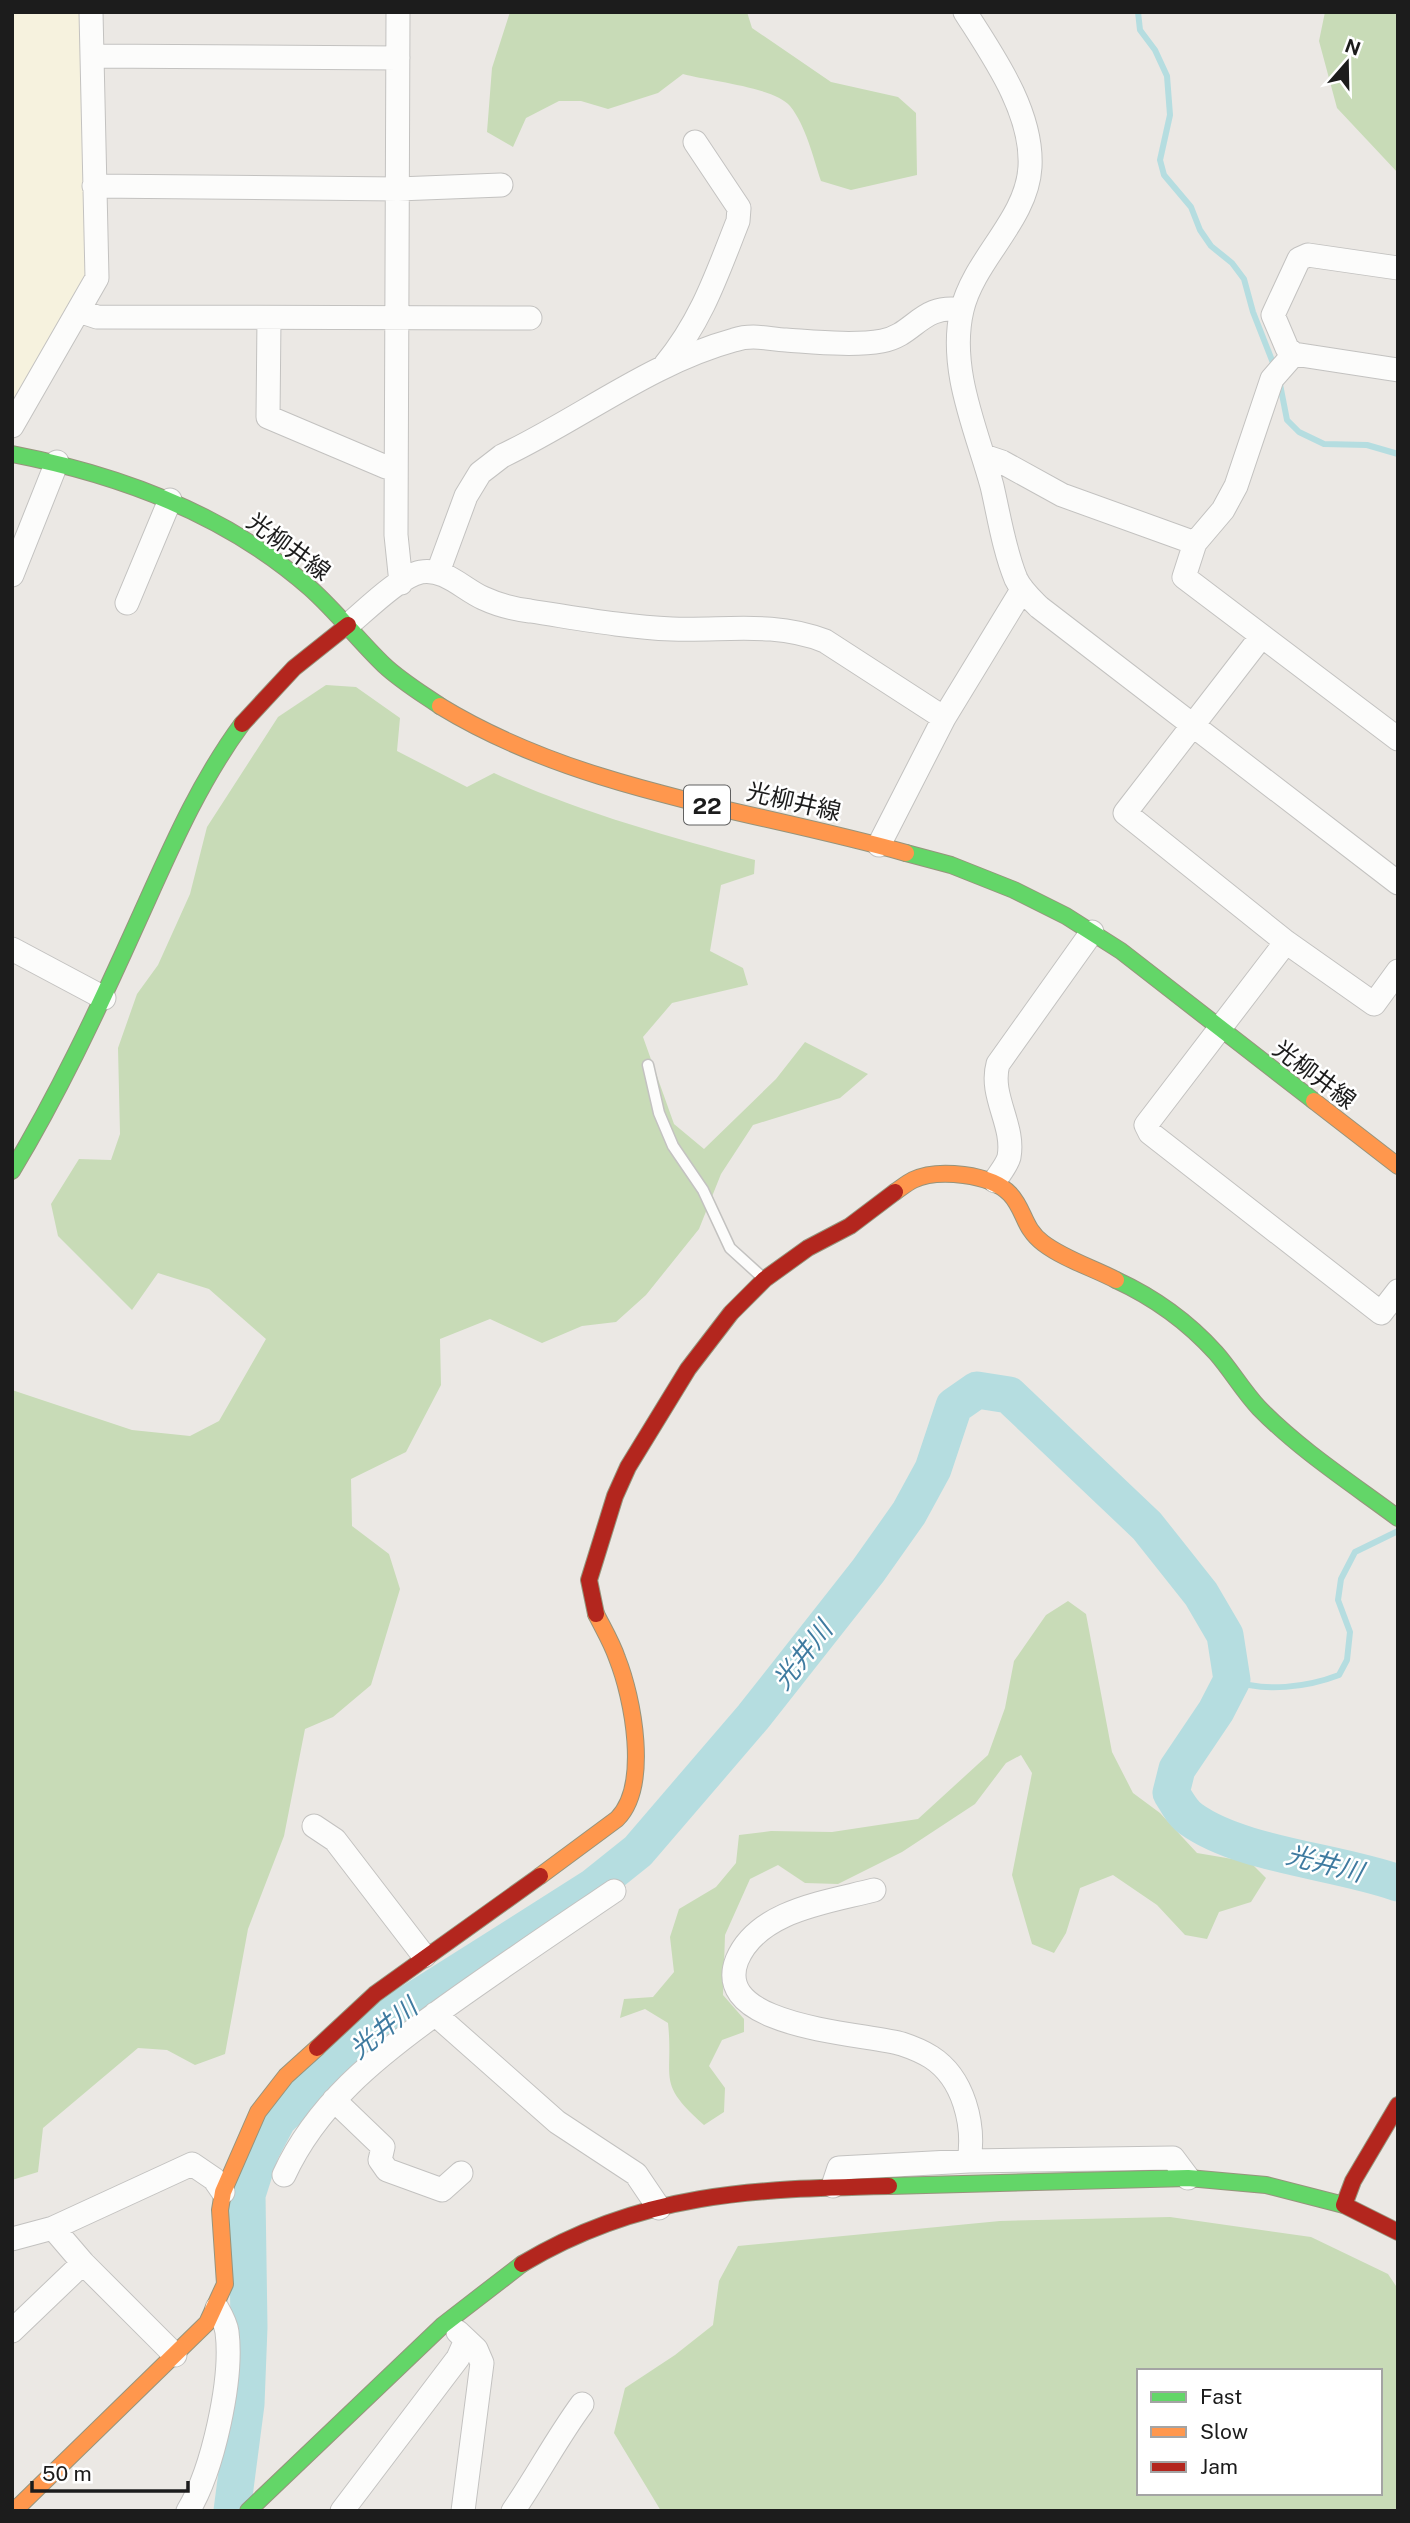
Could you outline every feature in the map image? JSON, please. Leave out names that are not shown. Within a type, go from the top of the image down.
[{"type":"street","points":[[12,426],[97,278],[91,12]]},
{"type":"street","points":[[398,12],[396,535],[401,583]]},
{"type":"street","points":[[965,12],[1008,83],[1027,133],[1030,168],[1019,204],[973,283],[962,310],[962,383],[1015,578],[1022,590],[1039,607],[1398,884]]},
{"type":"street","points":[[92,56],[398,58]]},
{"type":"street","points":[[663,367],[687,338],[701,314],[738,221],[739,208],[695,142]]},
{"type":"street","points":[[94,186],[398,189],[501,186]]},
{"type":"street","points":[[1398,268],[1308,255],[1299,259],[1273,316],[1287,348],[1283,367],[1236,486],[1223,510],[1195,543],[1184,577],[1398,739]]},
{"type":"street","points":[[438,572],[466,496],[480,473],[502,456],[663,367],[734,340],[756,336],[784,340],[879,342],[900,337],[925,314],[947,307],[962,310]]},
{"type":"street","points":[[79,311],[97,317],[398,320],[409,316],[530,318]]},
{"type":"street","points":[[269,318],[268,417],[386,467],[396,465]]},
{"type":"street","points":[[1283,367],[1398,370]]},
{"type":"street","name":"光柳井線","points":[[12,454],[57,462],[170,500],[262,550],[312,587],[390,670],[502,740],[577,770],[951,865],[1014,890],[1092,932],[1121,951],[1398,1166]]},
{"type":"street","points":[[984,456],[1002,462],[1062,495],[1195,543]]},
{"type":"street","points":[[12,575],[57,462]]},
{"type":"street","points":[[127,603],[170,500]]},
{"type":"street","points":[[12,1171],[44,1118],[104,998],[185,815],[245,719],[309,653],[419,572],[438,572],[483,598],[513,608],[624,626],[674,629],[771,627],[803,632],[825,640],[944,718]]},
{"type":"street","points":[[878,845],[944,718],[1022,590]]},
{"type":"street","points":[[1261,636],[1125,813],[1286,942],[1374,1004],[1398,971]]},
{"type":"street","points":[[995,1181],[1009,1157],[1006,1125],[994,1076],[998,1064],[1092,932]]},
{"type":"street","points":[[1286,942],[1146,1125],[1150,1133],[1381,1313],[1398,1291]]},
{"type":"street","points":[[12,949],[104,998]]},
{"type":"street","points":[[15,2511],[175,2356],[207,2323],[217,2308],[225,2284],[220,2210],[223,2192],[258,2112],[286,2076],[375,1994],[424,1956],[587,1842],[620,1815],[631,1801],[634,1782],[629,1694],[618,1659],[588,1594],[589,1580],[615,1496],[628,1467],[688,1369],[731,1313],[765,1279],[808,1248],[850,1226],[912,1180],[927,1176],[977,1175],[995,1181],[1012,1196],[1028,1230],[1045,1245],[1144,1293],[1170,1312],[1215,1352],[1257,1406],[1290,1437],[1398,1518]]},
{"type":"street","points":[[314,1826],[335,1840],[424,1956]]},
{"type":"street","points":[[284,2175],[295,2149],[334,2100],[371,2064],[435,2014],[614,1891]]},
{"type":"street","points":[[874,1891],[804,1908],[775,1921],[754,1936],[741,1950],[735,1967],[737,1985],[747,2000],[770,2015],[811,2028],[902,2044],[932,2057],[955,2080],[968,2113],[971,2149],[969,2161]]},
{"type":"street","points":[[435,2014],[557,2122],[636,2174],[659,2207]]},
{"type":"street","points":[[334,2100],[383,2147],[380,2160],[387,2170],[442,2190],[461,2173]]},
{"type":"street","points":[[1345,2205],[1353,2181],[1387,2143],[1398,2105]]},
{"type":"street","points":[[833,2186],[839,2168],[969,2161],[1172,2158],[1188,2178]]},
{"type":"street","points":[[12,2239],[53,2228],[192,2164],[214,2179],[223,2192]]},
{"type":"street","points":[[254,2505],[446,2320],[514,2269],[570,2238],[659,2207],[715,2194],[833,2186],[1188,2178],[1266,2186],[1345,2205],[1398,2232]]},
{"type":"street","points":[[53,2228],[83,2263],[175,2356]]},
{"type":"street","points":[[12,2331],[83,2263]]},
{"type":"street","points":[[188,2511],[210,2463],[229,2360],[227,2329],[217,2308]]},
{"type":"street","points":[[446,2320],[477,2349],[482,2363],[463,2511]]},
{"type":"street","points":[[342,2511],[458,2358],[466,2340]]},
{"type":"street","points":[[513,2511],[541,2470],[558,2437],[582,2404]]},
{"type":"lane","points":[[648,1065],[659,1113],[673,1146],[703,1190],[718,1228],[730,1248],[765,1279]]},
{"type":"shaded area","points":[[12,12],[81,12],[87,272],[12,407]]},
{"type":"green space","points":[[510,12],[747,12],[752,28],[831,82],[898,97],[916,113],[917,175],[851,190],[821,181],[796,114],[782,99],[756,89],[683,74],[658,93],[608,109],[581,101],[559,101],[526,118],[513,147],[487,132],[492,68]]},
{"type":"green space","points":[[1325,12],[1398,12],[1398,173],[1337,108],[1319,41]]},
{"type":"green space","points":[[326,685],[356,687],[400,718],[397,751],[467,787],[494,773],[590,811],[755,860],[754,874],[721,885],[710,951],[743,968],[748,985],[672,1003],[643,1037],[674,1124],[704,1149],[776,1079],[805,1042],[868,1074],[840,1098],[753,1125],[721,1174],[699,1229],[646,1295],[616,1322],[582,1326],[542,1343],[490,1319],[440,1339],[441,1385],[406,1452],[351,1479],[352,1526],[389,1554],[400,1589],[371,1685],[333,1717],[305,1729],[284,1836],[248,1929],[225,2054],[195,2065],[167,2050],[138,2048],[43,2128],[38,2172],[12,2180],[12,1390],[132,1430],[190,1436],[219,1421],[266,1339],[209,1289],[158,1273],[132,1310],[58,1236],[51,1204],[79,1159],[111,1160],[120,1134],[118,1048],[137,994],[158,965],[190,894],[207,827],[278,717]]},
{"type":"green space","points":[[1068,1601],[1086,1614],[1112,1752],[1133,1793],[1160,1813],[1197,1853],[1250,1862],[1266,1878],[1251,1902],[1219,1912],[1207,1939],[1185,1935],[1157,1905],[1113,1875],[1080,1888],[1066,1933],[1054,1953],[1032,1944],[1012,1875],[1032,1773],[1021,1755],[1006,1763],[975,1804],[902,1852],[838,1884],[805,1883],[778,1865],[750,1879],[725,1935],[723,1995],[744,2019],[744,2032],[722,2040],[709,2066],[725,2088],[724,2112],[704,2125],[689,2111],[673,2089],[669,2069],[668,2023],[645,2009],[620,2018],[624,1999],[653,1997],[674,1972],[670,1937],[679,1909],[716,1887],[736,1863],[739,1835],[771,1831],[832,1832],[918,1819],[988,1755],[1005,1708],[1014,1661],[1046,1615]]},
{"type":"green space","points":[[1170,2217],[1311,2237],[1388,2274],[1398,2289],[1397,2511],[661,2511],[614,2433],[625,2388],[675,2355],[713,2325],[719,2281],[738,2246],[1000,2221]]},
{"type":"water","points":[[242,2439],[248,2478],[245,2511],[217,2511]]},
{"type":"waterway","points":[[1138,12],[1140,30],[1155,50],[1167,76],[1170,115],[1160,160],[1164,175],[1191,207],[1200,230],[1211,246],[1232,263],[1244,279],[1253,312],[1275,368]]},
{"type":"waterway","points":[[1279,379],[1287,420],[1299,432],[1324,444],[1367,445],[1398,454]]},
{"type":"waterway","name":"光井川","points":[[232,2511],[246,2404],[249,2327],[247,2195],[261,2151],[278,2119],[394,2013],[593,1887],[638,1851],[753,1717],[868,1571],[909,1513],[933,1469],[954,1406],[977,1390],[1009,1395],[1147,1526],[1201,1594],[1225,1635],[1232,1680],[1216,1711],[1177,1769],[1171,1793],[1185,1814],[1212,1831],[1236,1841],[1398,1883]]},
{"type":"waterway","points":[[1232,1680],[1257,1686],[1285,1687],[1314,1683],[1339,1675],[1347,1660],[1350,1632],[1338,1600],[1341,1579],[1355,1552],[1398,1531]]},
{"type":"traffic: fast","points":[[12,454],[93,473],[132,486],[208,519],[243,539],[310,588],[384,665],[440,706]]},
{"type":"traffic: fast","points":[[12,1171],[76,1053],[196,799],[242,724]]},
{"type":"traffic: fast","points":[[906,853],[951,865],[1014,890],[1066,916],[1121,951],[1314,1101]]},
{"type":"traffic: fast","points":[[1116,1280],[1157,1302],[1182,1321],[1216,1353],[1253,1401],[1291,1438],[1398,1518]]},
{"type":"traffic: fast","points":[[889,2186],[1188,2178],[1266,2185],[1344,2205]]},
{"type":"traffic: fast","points":[[248,2511],[443,2325],[522,2264]]},
{"type":"traffic: slow","points":[[440,706],[494,735],[550,759],[608,779],[906,853]]},
{"type":"traffic: slow","points":[[1314,1101],[1398,1166]]},
{"type":"traffic: slow","points":[[895,1192],[913,1180],[936,1174],[964,1175],[990,1182],[1010,1194],[1036,1237],[1043,1243],[1069,1259],[1116,1280]]},
{"type":"traffic: slow","points":[[540,1876],[617,1819],[627,1804],[633,1786],[636,1764],[633,1718],[615,1652],[596,1614]]},
{"type":"traffic: slow","points":[[14,2511],[207,2323],[225,2284],[220,2210],[223,2192],[258,2112],[286,2076],[317,2048]]},
{"type":"traffic: jam","points":[[242,724],[294,668],[348,625]]},
{"type":"traffic: jam","points":[[596,1614],[589,1580],[615,1496],[628,1467],[688,1369],[731,1313],[765,1279],[808,1248],[850,1226],[895,1192]]},
{"type":"traffic: jam","points":[[317,2048],[375,1994],[540,1876]]},
{"type":"traffic: jam","points":[[1398,2105],[1353,2181],[1344,2205],[1398,2232]]},
{"type":"traffic: jam","points":[[522,2264],[567,2240],[655,2208],[745,2193],[889,2186]]}]
